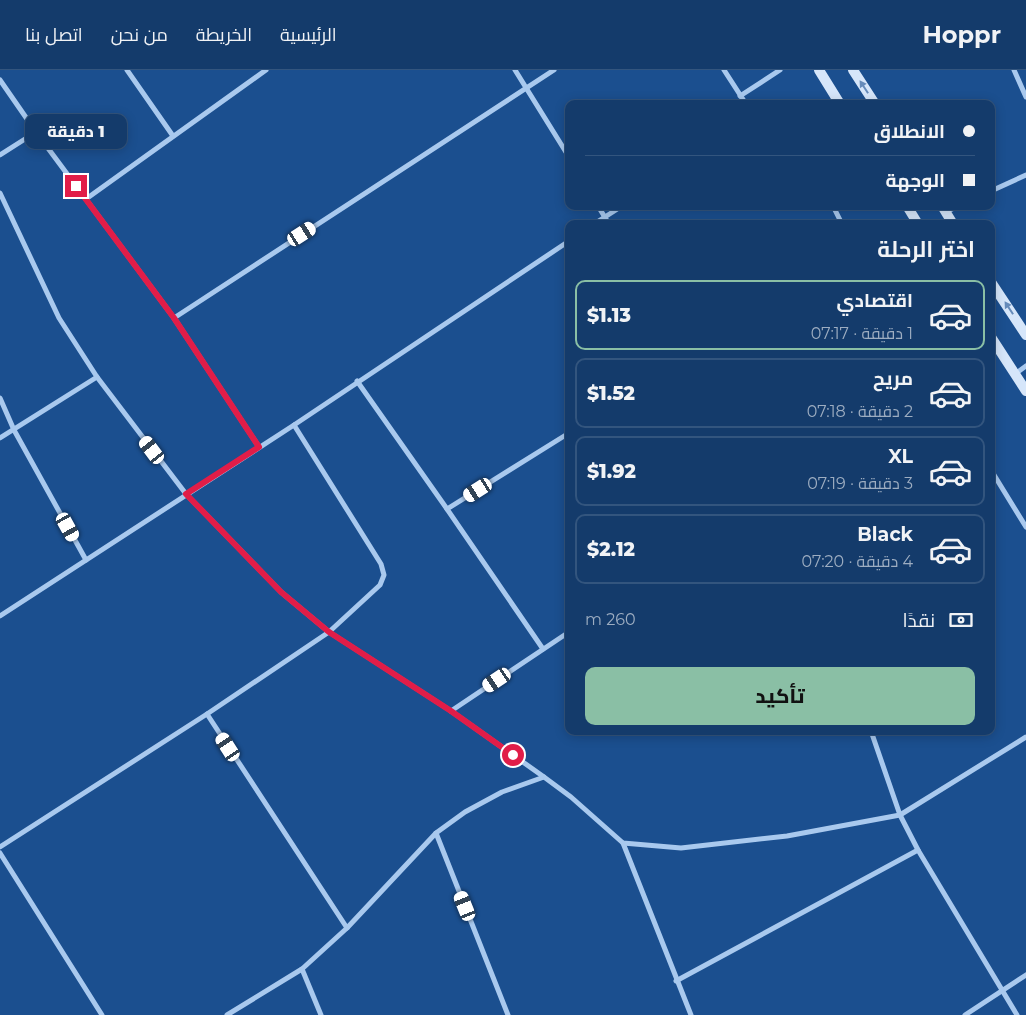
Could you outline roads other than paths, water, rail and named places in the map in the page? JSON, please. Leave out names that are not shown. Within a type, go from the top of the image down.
[{"type":"street","points":[[127,70],[173,136]]},
{"type":"street","points":[[86,199],[266,70]]},
{"type":"street","points":[[515,70],[565,150]]},
{"type":"street","points":[[174,318],[554,70]]},
{"type":"street","points":[[724,70],[743,100]]},
{"type":"street","points":[[740,96],[780,70]]},
{"type":"street","points":[[819,70],[838,100]]},
{"type":"street","points":[[853,70],[872,100]]},
{"type":"street","points":[[1014,70],[1026,97]]},
{"type":"street","points":[[0,80],[36,132],[174,318],[259,447]]},
{"type":"street","points":[[0,155],[36,132]]},
{"type":"street","points":[[995,189],[1026,176]]},
{"type":"street","points":[[0,193],[59,318],[97,377],[186,494],[281,592],[329,632],[451,711],[544,777],[571,797],[623,843],[691,1015]]},
{"type":"street","points":[[601,210],[607,220]]},
{"type":"street","points":[[600,220],[616,210]]},
{"type":"street","points":[[0,616],[294,424],[565,243]]},
{"type":"street","points":[[995,288],[1026,334]]},
{"type":"street","points":[[995,350],[1026,390]]},
{"type":"street","points":[[1015,374],[1026,366]]},
{"type":"street","points":[[0,438],[97,377]]},
{"type":"street","points":[[357,381],[543,649]]},
{"type":"street","points":[[0,398],[14,430],[86,560]]},
{"type":"street","points":[[0,847],[207,714],[329,632],[380,584],[384,576],[381,564],[294,424]]},
{"type":"street","points":[[447,509],[565,435]]},
{"type":"street","points":[[995,477],[1026,527]]},
{"type":"street","points":[[451,711],[565,635]]},
{"type":"street","points":[[207,714],[346,928]]},
{"type":"street","points":[[871,735],[900,814],[918,850],[1017,1015]]},
{"type":"street","points":[[623,843],[681,848],[787,836],[900,814],[1026,737]]},
{"type":"street","points":[[227,1015],[302,969],[346,928],[436,834],[465,812],[502,792],[544,777]]},
{"type":"street","points":[[436,834],[508,1015]]},
{"type":"street","points":[[676,981],[918,850]]},
{"type":"street","points":[[0,853],[102,1015]]},
{"type":"street","points":[[302,969],[321,1015]]},
{"type":"street","points":[[964,1015],[1026,975]]}]
